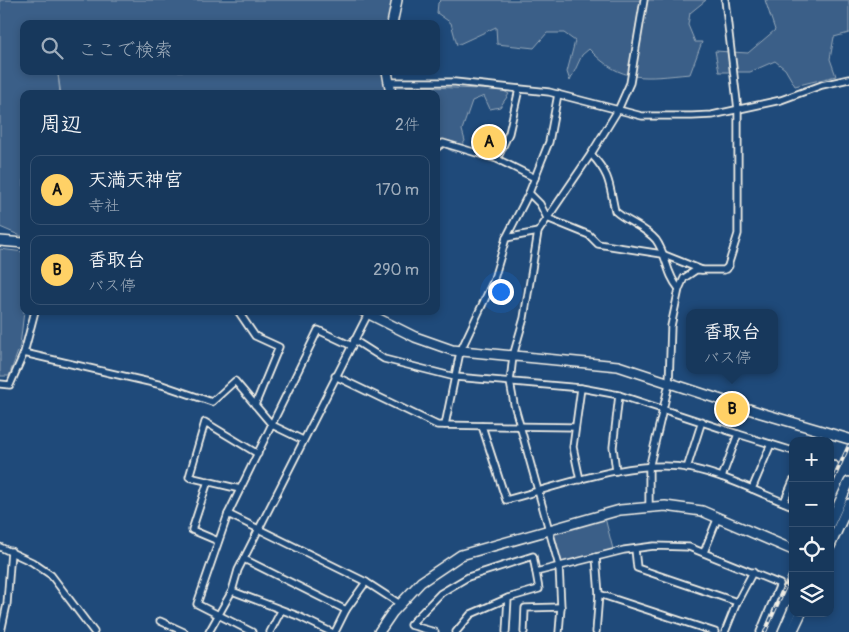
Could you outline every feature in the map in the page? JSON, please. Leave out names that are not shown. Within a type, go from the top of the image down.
[{"type":"street","points":[[393,20],[397,0]]},
{"type":"street","points":[[559,632],[561,607],[559,566],[520,426],[510,382],[513,356],[524,318],[538,232],[591,154],[618,110],[630,83],[644,0]]},
{"type":"street","points":[[649,506],[649,468],[669,384],[671,326],[679,289],[684,278],[696,270],[728,268],[738,234],[738,110],[725,0]]},
{"type":"street","points":[[388,75],[390,90]]},
{"type":"street","points":[[389,82],[455,82],[519,89],[558,94],[642,116],[692,116],[738,110],[782,100],[822,85],[849,79]]},
{"type":"street","points":[[497,159],[509,133],[519,89]]},
{"type":"street","points":[[445,425],[460,352],[493,282],[506,238],[529,193],[549,142],[558,94]]},
{"type":"street","points":[[440,146],[443,144],[497,159],[535,178]]},
{"type":"street","points":[[591,154],[600,164],[612,185],[615,211],[635,222],[656,241],[670,279],[679,289]]},
{"type":"street","points":[[529,193],[540,204],[547,218],[589,235],[598,244],[662,254],[702,270]]},
{"type":"street","points":[[506,238],[538,232]]},
{"type":"street","points":[[0,241],[20,243]]},
{"type":"street","points":[[0,384],[10,386],[24,352],[34,315]]},
{"type":"street","points":[[241,315],[255,336],[279,347],[255,405]]},
{"type":"street","points":[[209,632],[232,591],[238,570],[353,343],[365,315]]},
{"type":"street","points":[[372,315],[415,337],[460,352],[612,365],[849,439]]},
{"type":"street","points":[[252,632],[196,604],[228,514],[318,330],[353,343],[384,359],[455,377],[581,388],[619,395],[789,450]]},
{"type":"street","points":[[24,352],[162,385],[212,402],[235,381],[272,425],[303,440]]},
{"type":"street","points":[[336,376],[437,425],[575,427]]},
{"type":"street","points":[[580,480],[573,447],[581,388]]},
{"type":"street","points":[[616,471],[613,447],[619,395]]},
{"type":"street","points":[[687,468],[702,421]]},
{"type":"street","points":[[240,489],[188,476],[205,422],[258,454]]},
{"type":"street","points":[[482,426],[506,500],[616,471],[649,468],[687,468],[722,477],[789,504]]},
{"type":"street","points":[[722,477],[738,434]]},
{"type":"street","points":[[752,489],[771,444]]},
{"type":"street","points":[[208,481],[192,530],[218,541]]},
{"type":"street","points":[[784,502],[793,482]]},
{"type":"street","points":[[834,514],[849,482]]},
{"type":"street","points":[[834,537],[849,504]]},
{"type":"street","points":[[379,632],[400,604],[421,582],[461,555],[620,510],[649,506],[702,511],[789,548]]},
{"type":"street","points":[[228,514],[366,582],[400,604]]},
{"type":"street","points":[[704,552],[718,517]]},
{"type":"street","points":[[536,572],[635,549],[654,546],[689,547],[780,584],[760,632]]},
{"type":"street","points":[[0,547],[11,551],[51,575],[94,632]]},
{"type":"street","points":[[635,549],[637,568],[737,602]]},
{"type":"street","points":[[0,632],[7,604],[11,551]]},
{"type":"street","points":[[435,632],[410,625],[441,593],[468,577],[534,556],[539,589],[508,598],[471,614],[456,632]]},
{"type":"street","points":[[596,557],[598,594],[597,632]]},
{"type":"street","points":[[244,559],[346,610]]},
{"type":"street","points":[[725,632],[737,602],[753,572]]},
{"type":"street","points":[[335,632],[346,610],[366,582]]},
{"type":"street","points":[[232,591],[330,632]]},
{"type":"street","points":[[598,594],[715,632]]},
{"type":"street","points":[[506,632],[508,598]]},
{"type":"street","points":[[524,632],[525,608],[561,607]]},
{"type":"street","points":[[270,632],[281,610]]},
{"type":"street","points":[[783,632],[790,617]]},
{"type":"street","points":[[792,632],[799,617]]},
{"type":"street","points":[[160,621],[184,632]]},
{"type":"shaded area","points":[[0,0],[392,0],[388,20],[20,20],[20,75],[58,75],[60,90],[20,90],[20,235],[0,227]]},
{"type":"shaded area","points":[[441,0],[706,0],[690,13],[688,25],[695,42],[702,42],[690,74],[660,77],[635,76],[612,68],[589,49],[582,55],[570,81],[567,72],[575,41],[564,33],[547,33],[534,48],[497,44],[496,27],[457,45],[451,23],[437,13],[438,3]]},
{"type":"shaded area","points":[[765,0],[849,0],[849,33],[834,37],[830,59],[836,76],[795,86],[785,69],[775,61],[750,72],[719,72],[715,51],[748,53],[775,30]]},
{"type":"shaded area","points":[[58,75],[384,75],[385,85],[502,90],[509,94],[500,107],[490,109],[484,96],[472,101],[462,130],[465,141],[456,153],[440,145],[440,90],[60,90]]},
{"type":"shaded area","points":[[0,249],[20,252],[20,315],[24,315],[20,346],[9,376],[0,376]]},
{"type":"shaded area","points":[[604,514],[614,553],[559,566],[548,529]]},
{"type":"railway","points":[[832,482],[849,445]]},
{"type":"railway","points":[[765,632],[792,572]]},
{"type":"place","name":"天満天神宮","points":[[489,142]]},
{"type":"place","name":"香取台","points":[[732,409]]}]
